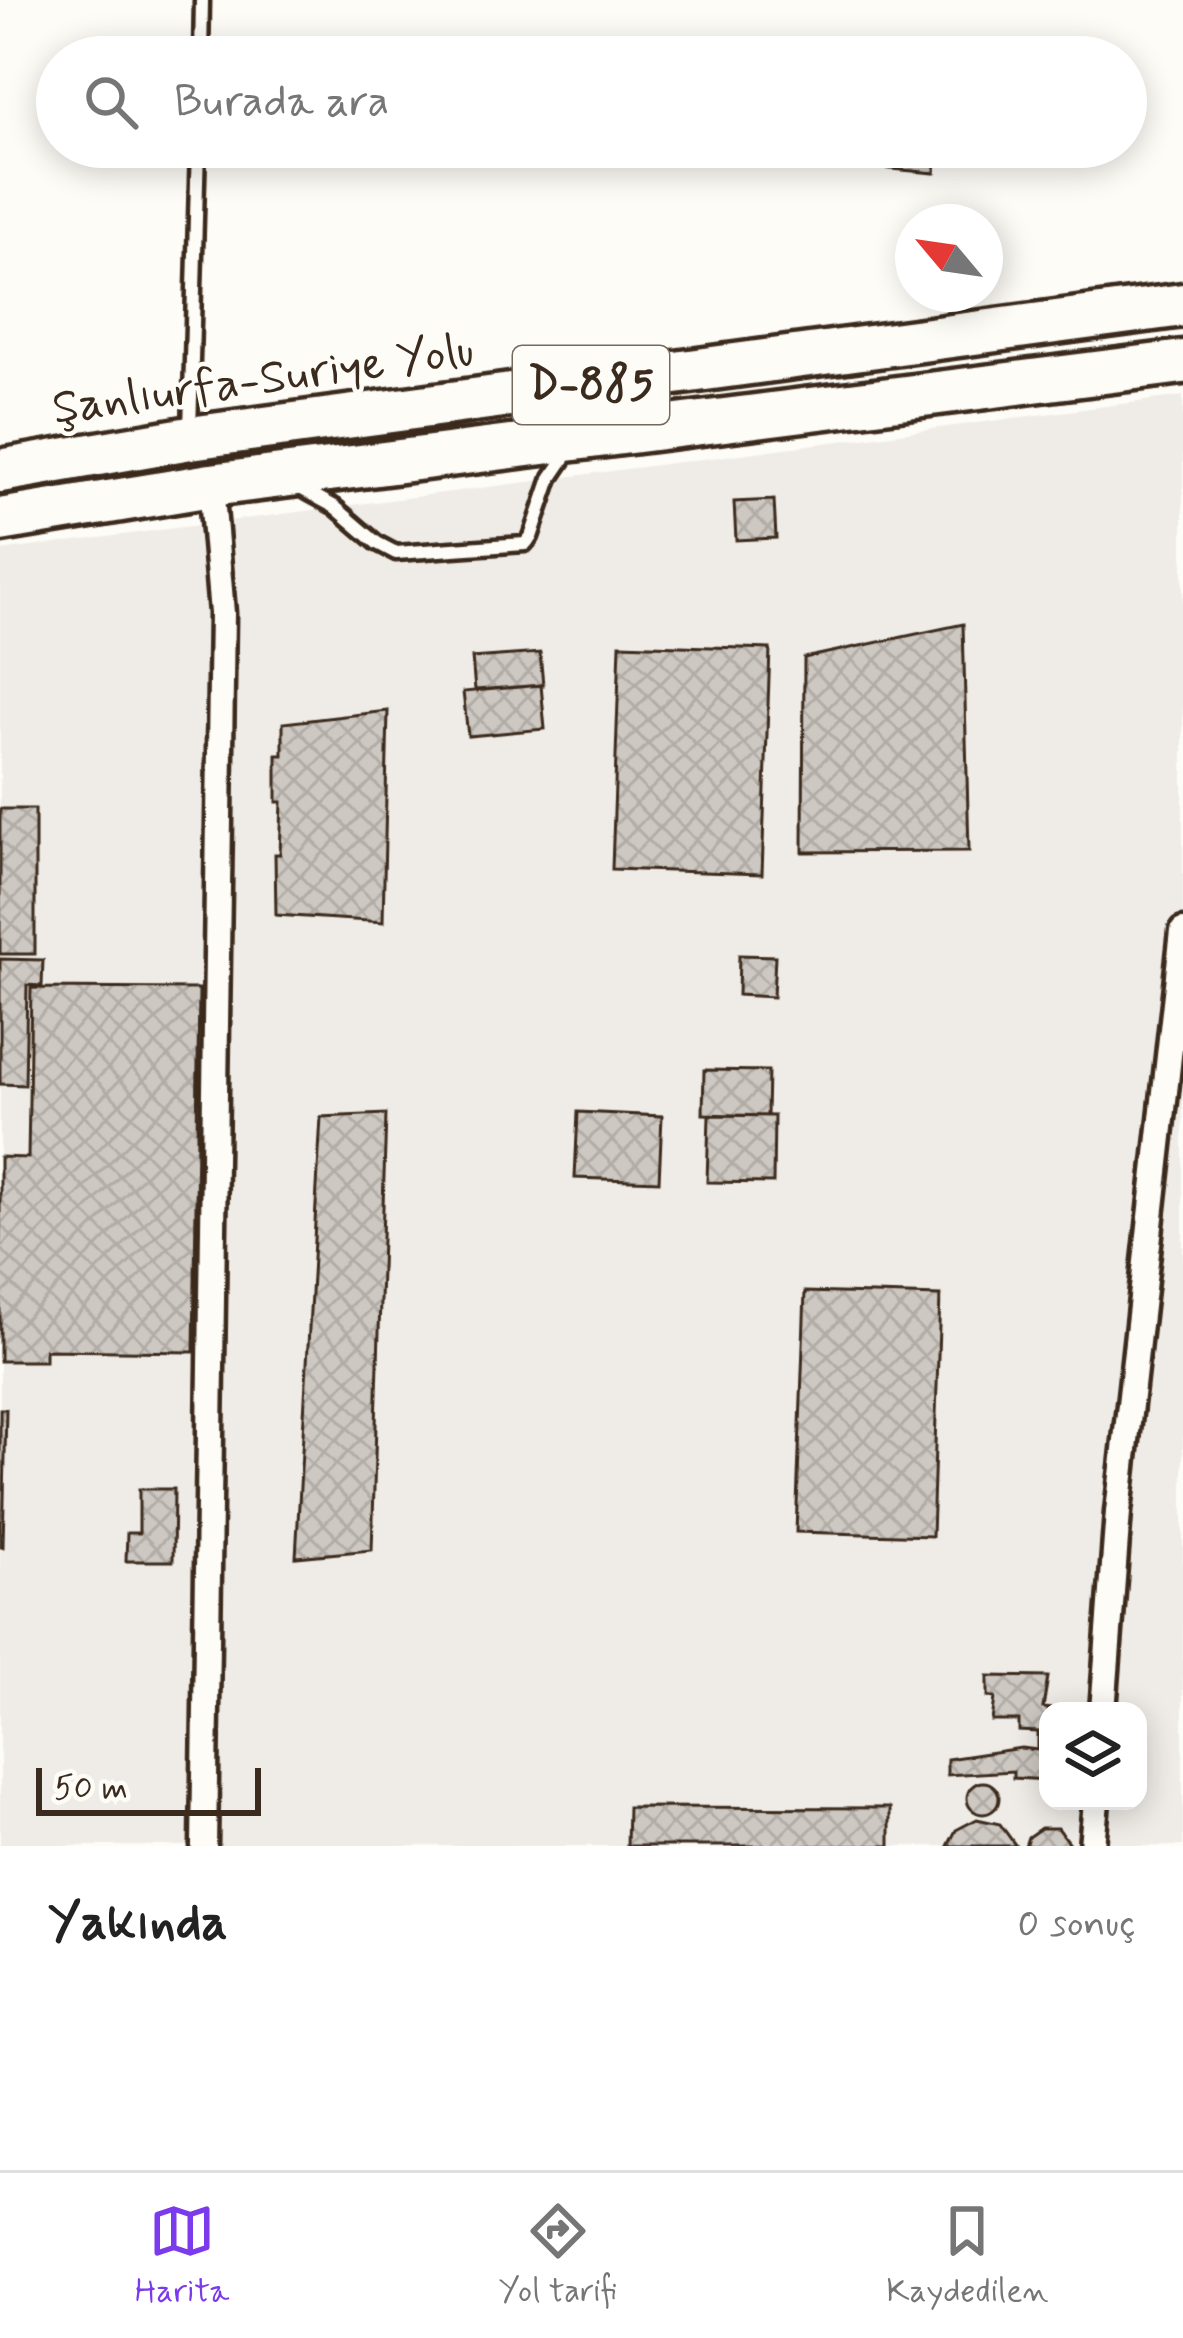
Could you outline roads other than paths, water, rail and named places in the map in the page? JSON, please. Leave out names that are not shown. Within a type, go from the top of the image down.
[{"type":"highway","name":"Şanlıurfa-Suriye Yolu","points":[[0,471],[190,438],[1183,305]]},
{"type":"highway","name":"Şanlıurfa-Suriye Yolu","points":[[0,520],[212,485],[1183,362]]},
{"type":"street","points":[[204,1846],[223,613],[212,485]]},
{"type":"street","points":[[1104,1702],[1118,1512],[1183,931]]},
{"type":"street","points":[[1093,1846],[1095,1810]]},
{"type":"lane","points":[[201,36],[202,0]]},
{"type":"lane","points":[[190,438],[197,168]]},
{"type":"lane","points":[[271,478],[318,496],[396,553],[525,544],[556,467],[584,437]]}]
